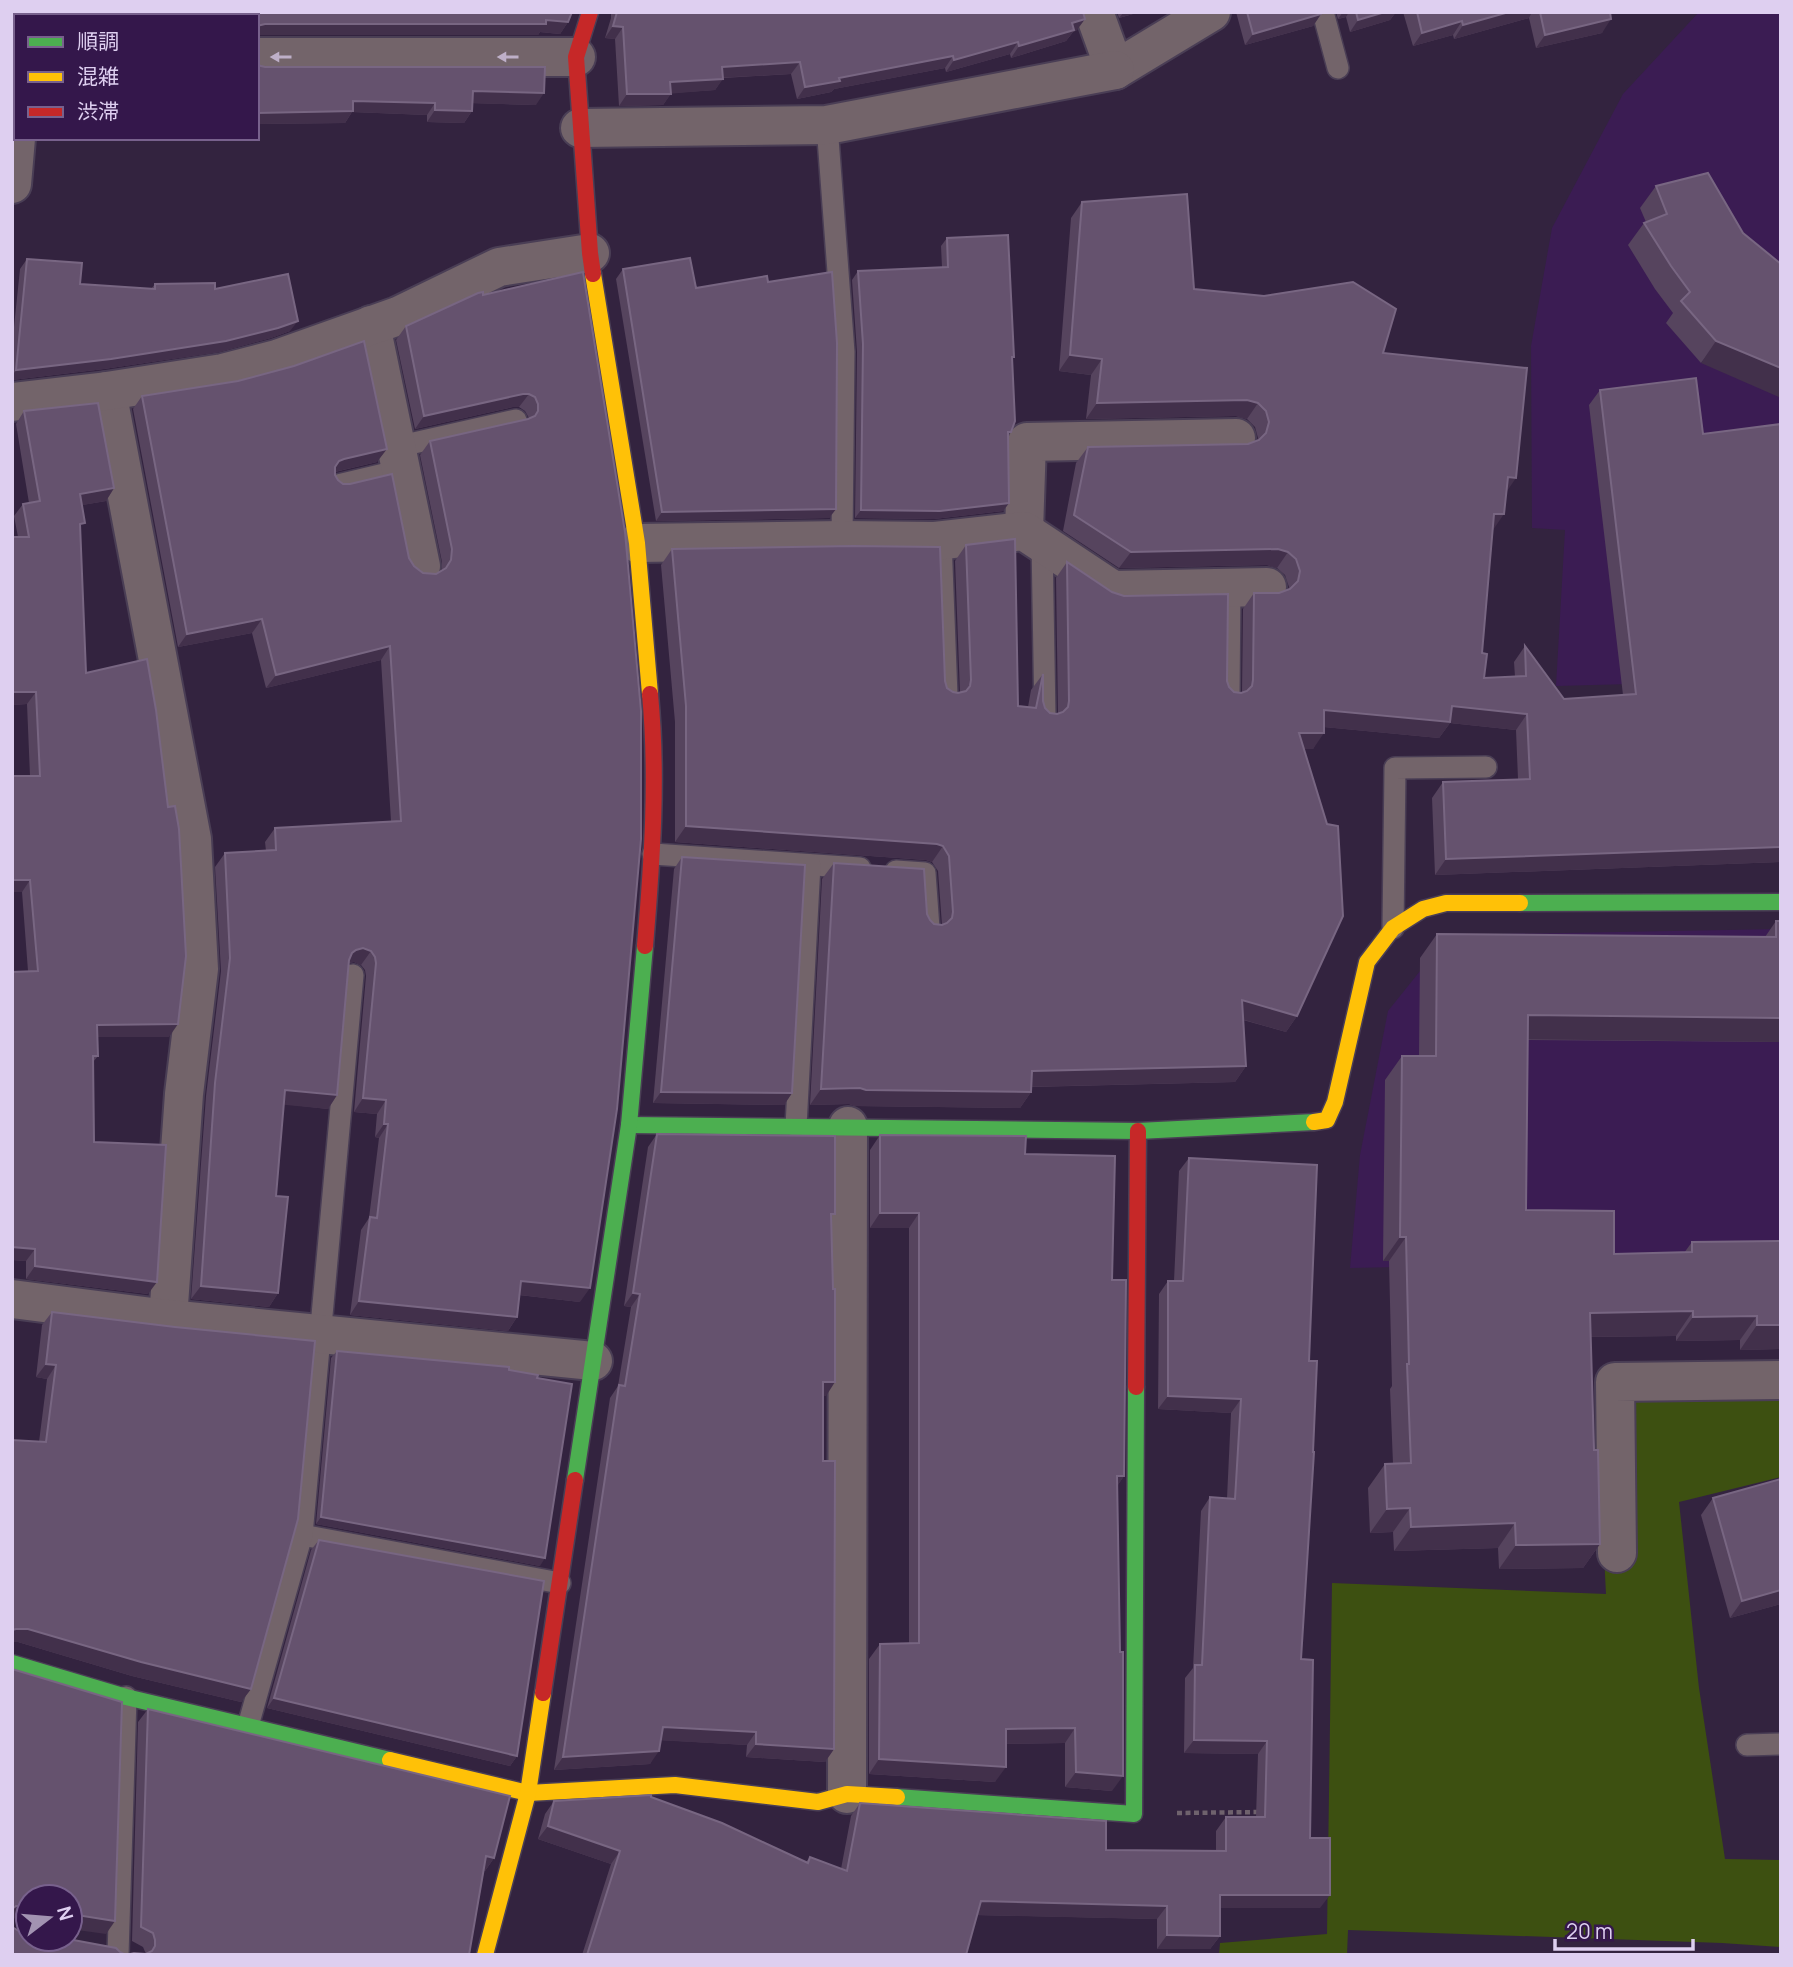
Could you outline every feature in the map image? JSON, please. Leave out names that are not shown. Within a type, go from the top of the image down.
[{"type":"street","points":[[489,1954],[528,1793],[629,1125],[653,854],[653,724],[638,543],[590,253],[580,128],[576,57],[590,12]]},
{"type":"street","points":[[1094,12],[1115,70]]},
{"type":"street","points":[[580,128],[827,125],[1115,70],[1211,12]]},
{"type":"street","points":[[259,57],[576,57]]},
{"type":"street","points":[[12,184],[16,140]]},
{"type":"street","points":[[12,402],[223,373],[277,359],[398,316],[499,267],[590,253]]},
{"type":"street","points":[[371,326],[421,566]]},
{"type":"street","points":[[107,391],[192,839],[199,969],[184,1094],[168,1319]]},
{"type":"street","points":[[1033,537],[1027,442],[1236,438]]},
{"type":"street","points":[[638,543],[1033,537],[1113,590],[1249,588]]},
{"type":"street","points":[[629,1125],[1138,1131],[1302,1124],[1327,1120],[1335,1102],[1367,962],[1393,928],[1423,909],[1446,903],[1781,902]]},
{"type":"street","points":[[847,1794],[848,1126]]},
{"type":"street","points":[[12,1663],[127,1697],[528,1793],[675,1785],[818,1802],[847,1794],[1134,1814],[1138,1131]]},
{"type":"street","points":[[12,1299],[168,1319],[593,1362]]},
{"type":"street","points":[[1617,1552],[1615,1382],[1781,1380]]},
{"type":"lane","points":[[1323,12],[1338,68]]},
{"type":"lane","points":[[827,125],[844,352],[842,540]]},
{"type":"lane","points":[[338,485],[399,458],[516,420]]},
{"type":"lane","points":[[1033,537],[1045,717]]},
{"type":"lane","points":[[941,540],[947,696]]},
{"type":"lane","points":[[1229,696],[1249,588]]},
{"type":"lane","points":[[1393,928],[1395,768],[1486,767]]},
{"type":"lane","points":[[653,854],[925,873],[929,928]]},
{"type":"lane","points":[[796,1126],[810,865]]},
{"type":"lane","points":[[248,1726],[302,1535],[353,975]]},
{"type":"lane","points":[[302,1535],[559,1583]]},
{"type":"lane","points":[[94,1945],[123,1953],[127,1697]]},
{"type":"lane","points":[[1747,1745],[1781,1745]]},
{"type":"path","points":[[1134,1814],[1270,1811]]},
{"type":"shaded area","points":[[1699,12],[1781,12],[1781,680],[1556,686],[1565,530],[1532,528],[1531,346],[1552,228],[1623,94]]},
{"type":"shaded area","points":[[1781,929],[1781,1252],[1660,1262],[1350,1268],[1360,1155],[1388,1011],[1449,935]]},
{"type":"green space","points":[[1596,1394],[1781,1394],[1781,1477],[1679,1502],[1699,1688],[1725,1859],[1781,1860],[1781,1947],[1348,1930],[1347,1955],[1219,1955],[1220,1943],[1327,1934],[1332,1583],[1606,1594]]},
{"type":"building","points":[[572,12],[568,22],[546,20],[546,24],[259,26],[259,14],[143,14]]},
{"type":"building","points":[[617,12],[1083,12],[1085,19],[1072,23],[1074,30],[1019,46],[1018,42],[954,60],[953,56],[805,87],[800,62],[722,67],[723,79],[670,82],[671,94],[627,94],[623,27],[613,26]]},
{"type":"building","points":[[1247,12],[1321,12],[1321,14],[1253,34]]},
{"type":"building","points":[[1356,12],[1385,12],[1358,20]]},
{"type":"building","points":[[1417,12],[1509,12],[1463,25],[1462,21],[1422,33]]},
{"type":"building","points":[[1540,12],[1610,12],[1611,19],[1545,35]]},
{"type":"building","points":[[259,66],[545,67],[544,93],[473,91],[472,111],[435,110],[435,103],[353,101],[353,111],[259,113]]},
{"type":"building","points":[[1708,173],[1743,233],[1781,264],[1781,368],[1716,341],[1681,301],[1690,292],[1644,223],[1667,214],[1656,186]]},
{"type":"building","points":[[1187,194],[1194,289],[1264,296],[1353,282],[1396,309],[1383,353],[1527,368],[1516,478],[1508,477],[1504,514],[1494,514],[1482,653],[1487,654],[1484,678],[1526,676],[1525,646],[1564,699],[1636,694],[1600,390],[1696,378],[1703,434],[1781,424],[1781,847],[1446,859],[1443,782],[1530,779],[1527,714],[1452,706],[1450,722],[1324,710],[1324,733],[1299,733],[1327,824],[1338,826],[1343,916],[1297,1016],[1242,1000],[1246,1066],[1032,1071],[1031,1092],[821,1089],[834,863],[924,869],[927,914],[934,924],[942,925],[952,918],[953,912],[949,856],[943,846],[937,844],[686,826],[686,706],[672,549],[940,547],[945,681],[947,688],[958,693],[966,691],[971,680],[966,545],[1015,539],[1018,706],[1036,708],[1043,674],[1045,708],[1050,713],[1057,714],[1068,707],[1067,562],[1112,592],[1124,596],[1228,594],[1227,681],[1234,692],[1247,691],[1253,680],[1254,593],[1279,593],[1290,589],[1298,581],[1300,571],[1296,559],[1288,552],[1278,549],[1131,552],[1074,515],[1088,447],[1248,444],[1259,440],[1266,433],[1269,422],[1266,411],[1258,403],[1247,400],[1097,403],[1102,359],[1070,355],[1082,202]]},
{"type":"building","points":[[1008,235],[1015,421],[1011,432],[1008,432],[1009,503],[940,511],[861,510],[863,344],[858,271],[948,267],[947,238]]},
{"type":"building","points":[[690,258],[696,288],[767,276],[768,282],[832,272],[837,343],[836,509],[662,512],[623,269]]},
{"type":"building","points":[[27,259],[82,263],[80,284],[155,289],[155,284],[215,283],[215,289],[288,274],[298,321],[226,341],[16,370]]},
{"type":"building","points":[[583,272],[625,532],[641,711],[641,839],[617,1109],[590,1288],[521,1281],[517,1317],[359,1301],[370,1217],[377,1218],[388,1124],[384,1124],[386,1100],[363,1098],[376,963],[371,951],[363,948],[352,953],[349,960],[337,1095],[285,1090],[276,1196],[288,1197],[278,1293],[201,1286],[215,1083],[230,958],[225,853],[276,850],[275,828],[401,821],[390,646],[276,675],[262,619],[187,634],[142,396],[238,381],[294,366],[364,341],[387,449],[339,461],[335,467],[335,475],[343,484],[350,484],[392,474],[409,558],[423,573],[436,574],[446,568],[451,560],[452,549],[430,441],[528,419],[535,416],[538,404],[535,397],[523,394],[424,416],[406,326],[478,293],[483,292],[483,295]]},
{"type":"building","points":[[98,403],[114,488],[80,494],[85,523],[80,524],[86,673],[147,659],[168,807],[175,806],[179,829],[186,956],[178,1024],[97,1025],[98,1056],[93,1056],[94,1142],[166,1145],[157,1282],[35,1266],[35,1249],[12,1247],[12,972],[38,971],[30,880],[12,880],[12,776],[40,776],[36,692],[12,692],[12,537],[29,537],[23,504],[40,501],[24,411]]},
{"type":"building","points":[[682,857],[805,865],[792,1093],[661,1092]]},
{"type":"building","points":[[1776,921],[1781,921],[1781,1018],[1528,1015],[1526,1210],[1614,1211],[1614,1254],[1692,1252],[1692,1242],[1781,1241],[1781,1325],[1757,1325],[1757,1316],[1693,1317],[1693,1311],[1590,1313],[1600,1544],[1516,1545],[1515,1523],[1411,1527],[1410,1508],[1387,1509],[1385,1464],[1411,1463],[1406,1237],[1400,1237],[1402,1056],[1436,1056],[1437,934],[1776,937]]},
{"type":"building","points":[[657,1134],[835,1136],[835,1214],[831,1214],[835,1289],[835,1382],[823,1382],[823,1461],[835,1461],[834,1749],[756,1744],[756,1732],[663,1727],[659,1751],[563,1757],[619,1385],[625,1386],[640,1294],[633,1293]]},
{"type":"building","points":[[880,1135],[1026,1136],[1025,1154],[1115,1156],[1112,1280],[1126,1280],[1124,1476],[1117,1476],[1120,1652],[1123,1652],[1123,1776],[1076,1772],[1075,1728],[1006,1729],[1006,1767],[879,1759],[880,1644],[919,1643],[919,1213],[880,1213]]},
{"type":"building","points":[[1189,1158],[1317,1165],[1309,1361],[1317,1361],[1301,1659],[1313,1660],[1310,1838],[1330,1838],[1330,1895],[1220,1895],[1220,1936],[1167,1935],[1167,1906],[981,1901],[966,1955],[587,1955],[620,1851],[548,1826],[554,1801],[651,1795],[722,1823],[808,1863],[810,1857],[847,1871],[860,1803],[1106,1821],[1106,1850],[1226,1851],[1226,1817],[1265,1817],[1267,1741],[1194,1740],[1195,1665],[1202,1665],[1210,1497],[1235,1499],[1241,1399],[1168,1396],[1168,1281],[1183,1281]]},
{"type":"building","points":[[52,1312],[315,1341],[298,1519],[251,1689],[141,1662],[28,1629],[12,1630],[12,1440],[46,1442],[56,1365],[46,1364]]},
{"type":"building","points":[[337,1351],[509,1367],[509,1370],[538,1375],[537,1378],[572,1384],[545,1558],[321,1517]]},
{"type":"building","points":[[1781,1479],[1781,1590],[1742,1601],[1713,1498]]},
{"type":"building","points":[[319,1540],[544,1581],[517,1756],[274,1698]]},
{"type":"building","points":[[12,1669],[122,1702],[115,1921],[84,1916],[84,1883],[14,1883],[12,1909]]},
{"type":"building","points":[[148,1709],[510,1796],[494,1858],[486,1856],[469,1955],[126,1955],[146,1954],[155,1946],[153,1933],[141,1927]]},
{"type":"building","points":[[12,1927],[14,1953],[84,1953],[84,1942],[116,1948],[126,1955],[12,1955]]},
{"type":"traffic: fast","points":[[1520,903],[1781,902]]},
{"type":"traffic: fast","points":[[575,1480],[629,1125],[645,946]]},
{"type":"traffic: fast","points":[[629,1125],[1138,1131],[1314,1122]]},
{"type":"traffic: fast","points":[[897,1797],[1134,1814],[1136,1387]]},
{"type":"traffic: fast","points":[[12,1663],[126,1697],[390,1760]]},
{"type":"traffic: slow","points":[[593,274],[637,543],[650,694]]},
{"type":"traffic: slow","points":[[1314,1122],[1327,1120],[1335,1102],[1367,962],[1393,928],[1423,909],[1446,903],[1520,903]]},
{"type":"traffic: slow","points":[[485,1955],[528,1793],[543,1693]]},
{"type":"traffic: slow","points":[[390,1760],[528,1793],[675,1785],[818,1802],[847,1794],[897,1797]]},
{"type":"traffic: jam","points":[[590,12],[576,57],[593,274]]},
{"type":"traffic: jam","points":[[645,946],[654,788],[650,694]]},
{"type":"traffic: jam","points":[[1136,1387],[1138,1131]]},
{"type":"traffic: jam","points":[[543,1693],[575,1480]]}]
